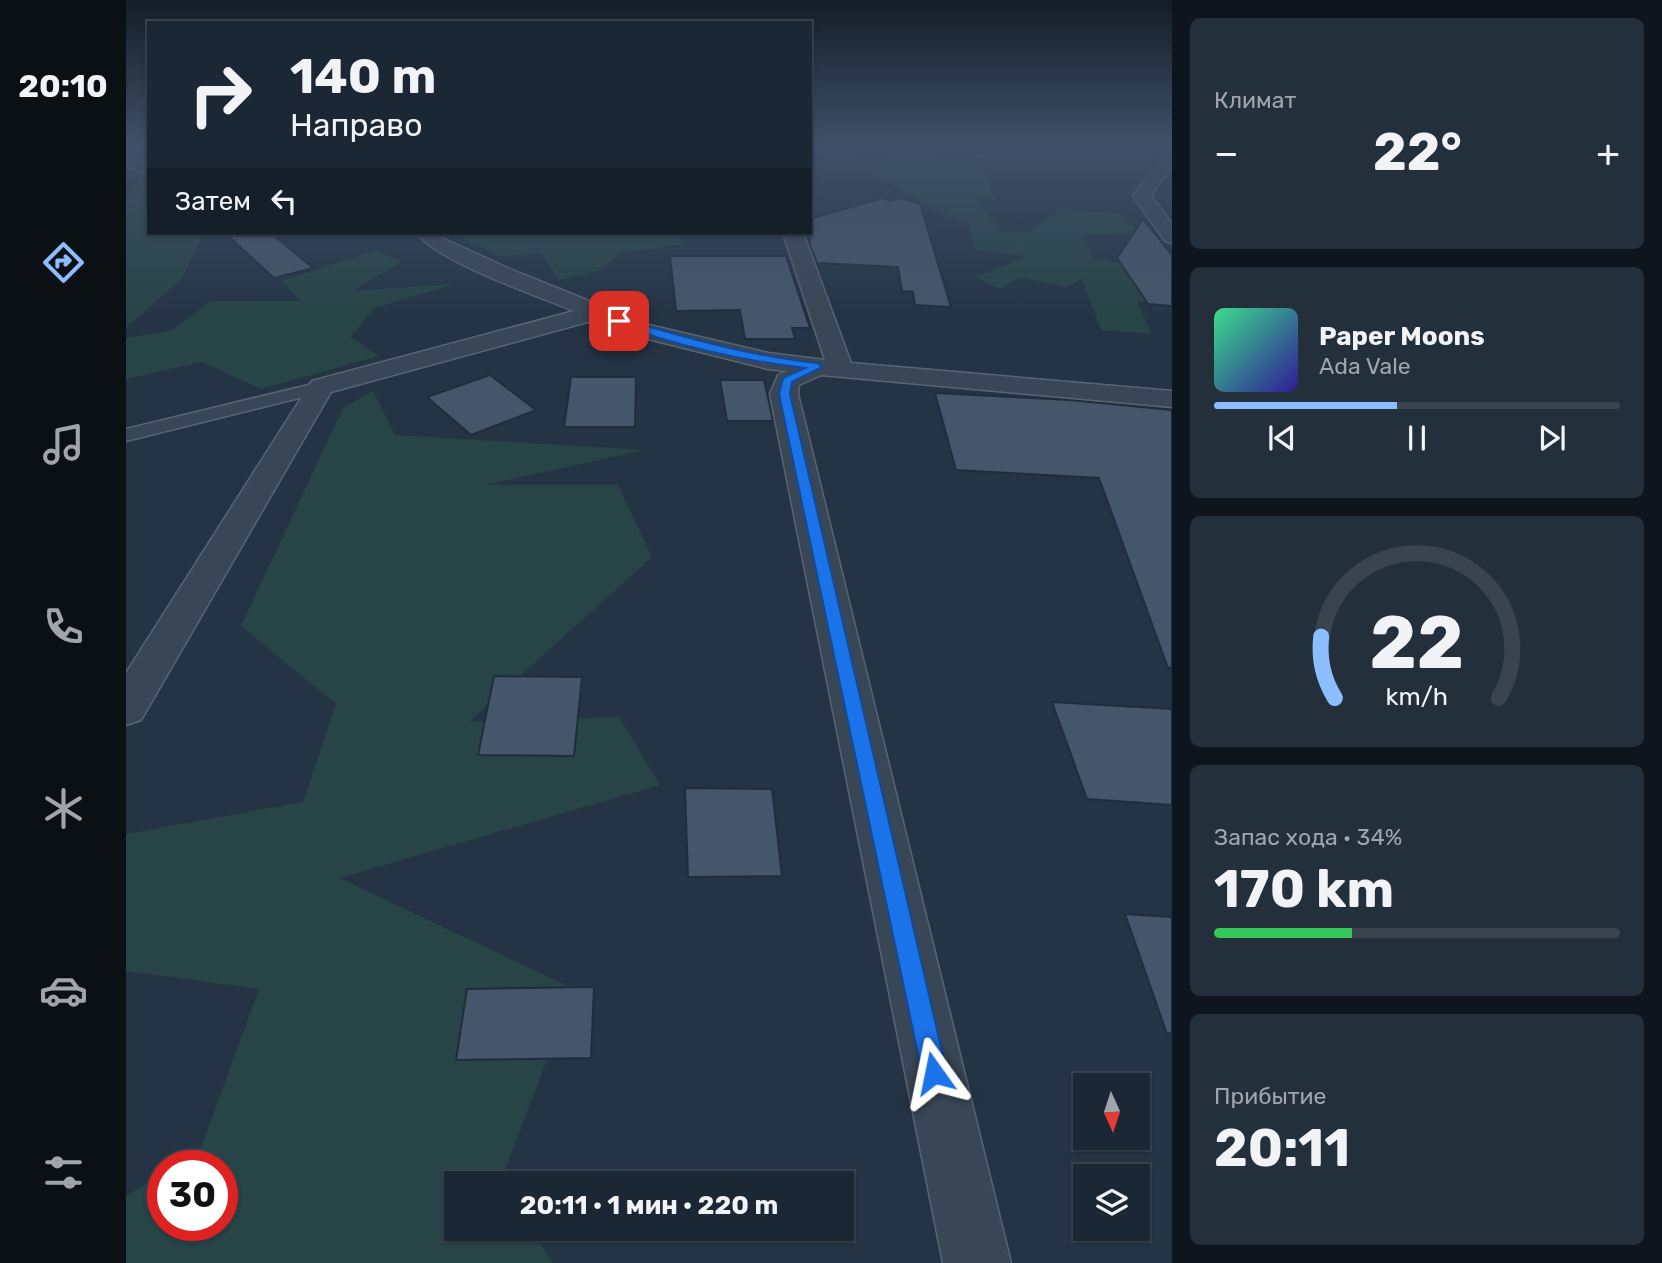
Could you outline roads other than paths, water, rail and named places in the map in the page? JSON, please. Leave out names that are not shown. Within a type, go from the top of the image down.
[{"type":"street","points":[[1146,202],[1172,237]]},
{"type":"street","points":[[429,235],[438,243],[504,275],[641,330],[768,361],[1172,399]]},
{"type":"street","points":[[794,235],[829,368]]},
{"type":"street","points":[[126,708],[321,387],[597,312]]},
{"type":"street","points":[[829,368],[787,380],[784,394],[976,1263]]},
{"type":"lane","points":[[126,435],[321,387]]}]
